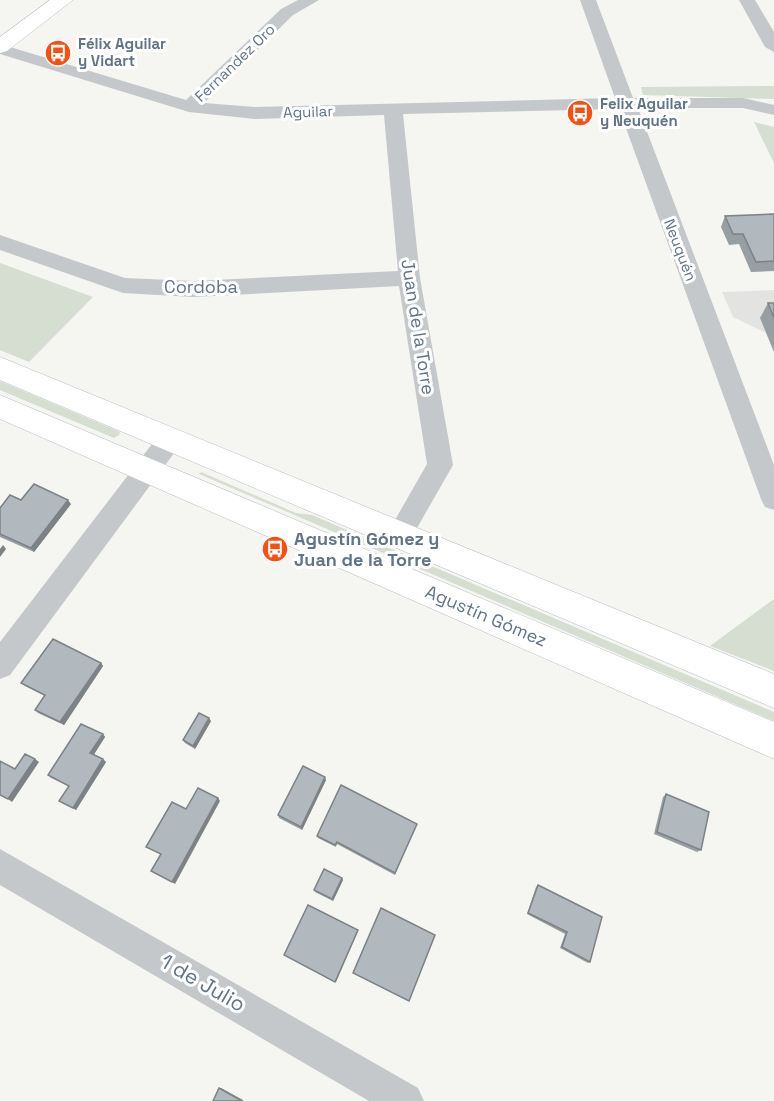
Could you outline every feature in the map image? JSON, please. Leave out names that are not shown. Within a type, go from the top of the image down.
[{"type":"main road","points":[[0,48],[63,0]]},
{"type":"main road","points":[[0,368],[774,691]]},
{"type":"main road","name":"Agustín Gómez","points":[[0,406],[774,741]]},
{"type":"street","name":"Fernandez Oro","points":[[189,106],[287,12],[311,0]]},
{"type":"street","name":"Neuquén","points":[[588,0],[624,103],[774,499]]},
{"type":"street","points":[[747,0],[774,47]]},
{"type":"street","name":"Aguilar","points":[[0,48],[189,106],[255,113],[624,103],[744,103],[774,110]]},
{"type":"street","name":"Juan de la Torre","points":[[393,109],[409,278],[440,465],[400,534]]},
{"type":"street","name":"Cordoba","points":[[0,242],[123,285],[194,289],[409,278]]},
{"type":"street","points":[[0,665],[171,438]]},
{"type":"street","name":"1 de Julio","points":[[0,866],[405,1101]]},
{"type":"shaded area","points":[[774,86],[774,99],[643,95],[641,87]]},
{"type":"shaded area","points":[[754,122],[774,127],[774,163]]},
{"type":"shaded area","points":[[0,263],[93,297],[29,362],[0,350]]},
{"type":"shaded area","points":[[774,290],[774,352],[766,333],[733,317],[722,292]]},
{"type":"shaded area","points":[[0,381],[120,432],[119,435],[114,438],[0,390]]},
{"type":"shaded area","points":[[201,472],[296,513],[312,515],[774,712],[774,721],[199,474]]},
{"type":"shaded area","points":[[774,599],[774,671],[710,646]]},
{"type":"building","points":[[774,214],[774,261],[756,262],[743,234],[733,234],[725,216]]},
{"type":"building","points":[[768,303],[774,303],[774,318]]},
{"type":"building","points":[[34,484],[68,500],[31,548],[0,534],[0,508],[10,495],[21,500]]},
{"type":"building","points":[[53,639],[101,663],[60,722],[35,710],[45,695],[21,683]]},
{"type":"building","points":[[199,713],[209,718],[193,746],[183,740]]},
{"type":"building","points":[[81,724],[103,734],[90,753],[103,759],[73,808],[59,801],[69,786],[48,775]]},
{"type":"building","points":[[25,754],[35,759],[8,799],[0,795],[0,761],[15,769]]},
{"type":"building","points":[[303,766],[325,777],[301,827],[278,815]]},
{"type":"building","points":[[341,785],[417,824],[395,873],[337,842],[335,845],[317,836]]},
{"type":"building","points":[[198,788],[218,798],[172,882],[151,871],[161,854],[146,847],[172,802],[186,809]]},
{"type":"building","points":[[666,794],[709,812],[701,850],[657,832]]},
{"type":"building","points":[[324,869],[342,878],[332,899],[314,890]]},
{"type":"building","points":[[538,885],[602,917],[590,962],[562,947],[567,932],[528,913]]},
{"type":"building","points":[[308,905],[358,930],[335,982],[284,955]]},
{"type":"building","points":[[381,908],[435,935],[409,1001],[353,973]]},
{"type":"building","points":[[219,1088],[242,1101],[213,1101]]},
{"type":"place","name":"Félix Aguilar y Vidart","points":[[58,53]]},
{"type":"place","name":"Felix Aguilar y Neuquén","points":[[580,113]]},
{"type":"place","name":"Agustín Gómez y Juan de la Torre","points":[[275,549]]}]
